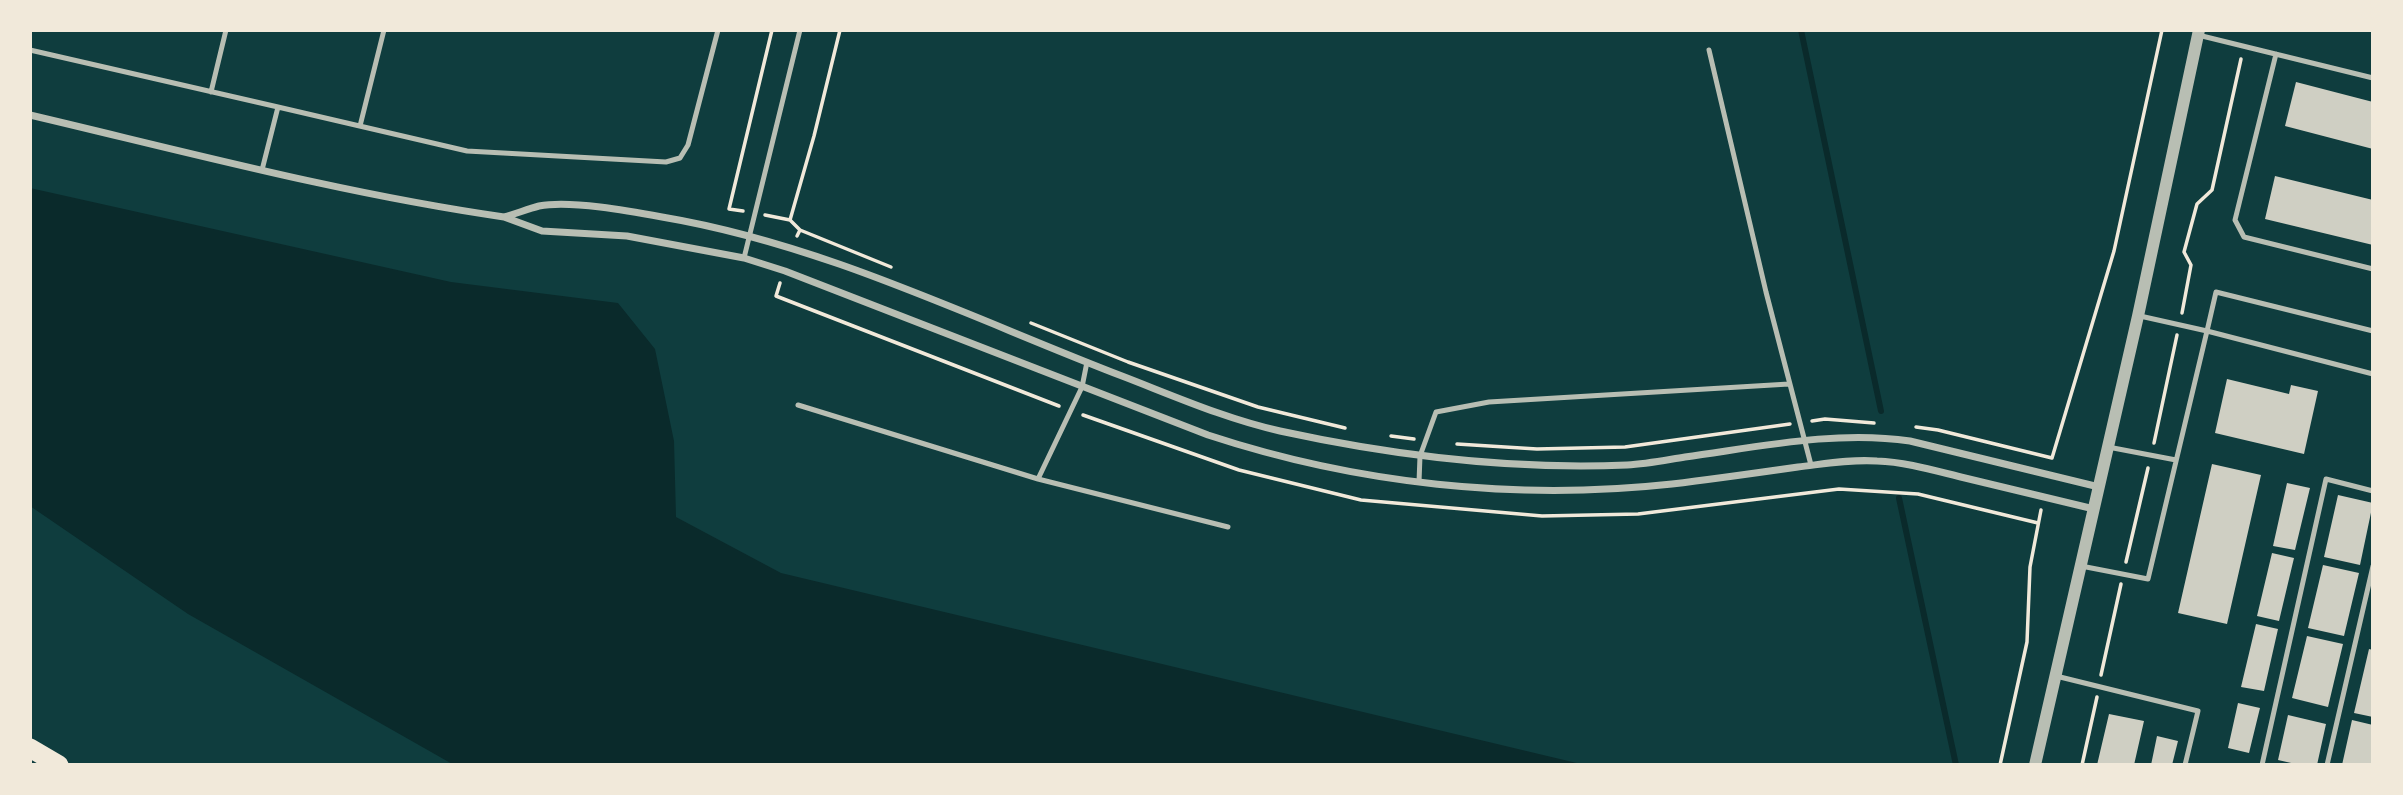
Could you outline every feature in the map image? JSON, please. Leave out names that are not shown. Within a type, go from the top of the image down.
[{"type":"highway","points":[[30,748],[59,765]]},
{"type":"street","points":[[2035,765],[2138,316],[2198,32]]},
{"type":"street","points":[[30,115],[262,170],[431,206],[504,217],[542,231],[627,236],[744,258],[785,271],[1082,387],[1263,453],[1314,466],[1464,487],[1573,491],[1672,484],[1845,461],[1877,461],[1914,465],[2094,509]]},
{"type":"street","points":[[504,217],[542,205],[578,206],[634,212],[750,235],[838,263],[1195,404],[1276,430],[1387,452],[1494,465],[1630,465],[1804,442],[1882,437],[1910,441],[2099,487]]},
{"type":"lane","points":[[211,92],[226,30]]},
{"type":"lane","points":[[360,126],[384,30]]},
{"type":"lane","points":[[30,50],[467,151],[666,162],[680,158],[688,145],[718,30]]},
{"type":"lane","points":[[744,258],[800,30]]},
{"type":"lane","points":[[2198,32],[2373,78]]},
{"type":"lane","points":[[1709,50],[1811,466]]},
{"type":"lane","points":[[2276,54],[2236,224],[2244,237],[2373,269]]},
{"type":"lane","points":[[262,170],[278,107]]},
{"type":"lane","points":[[2081,566],[2148,579],[2216,292],[2373,331]]},
{"type":"lane","points":[[2138,316],[2373,374]]},
{"type":"lane","points":[[1038,479],[1082,387],[1087,362]]},
{"type":"lane","points":[[1419,482],[1420,456],[1436,412],[1489,402],[1789,384]]},
{"type":"lane","points":[[798,405],[1038,479],[1228,527]]},
{"type":"lane","points":[[2108,447],[2176,460]]},
{"type":"lane","points":[[2262,765],[2326,479],[2373,491]]},
{"type":"lane","points":[[2327,765],[2373,566]]},
{"type":"lane","points":[[2056,676],[2198,711],[2185,765]]},
{"type":"path","points":[[772,30],[729,209],[790,220],[800,230],[901,271]]},
{"type":"path","points":[[790,220],[840,30]]},
{"type":"path","points":[[2048,475],[2114,251],[2162,30]]},
{"type":"path","points":[[2082,765],[2191,265],[2184,252],[2197,204],[2212,190],[2244,46]]},
{"type":"path","points":[[793,249],[800,230]]},
{"type":"path","points":[[785,271],[776,296],[1123,431],[1239,470],[1373,501],[1542,516],[1638,514],[1839,489],[1918,494],[2038,523]]},
{"type":"path","points":[[1027,321],[1128,362],[1258,407],[1356,431]]},
{"type":"path","points":[[1384,435],[1537,449],[1625,447],[1825,419],[1884,424]]},
{"type":"path","points":[[1911,427],[1938,430],[2052,458]]},
{"type":"path","points":[[2000,765],[2027,642],[2030,566],[2044,497]]},
{"type":"water","points":[[30,188],[451,282],[618,303],[655,349],[674,441],[676,517],[781,573],[1585,765],[454,765],[188,614],[30,506]]},
{"type":"building","points":[[2296,82],[2373,102],[2373,149],[2285,126]]},
{"type":"building","points":[[2275,176],[2373,200],[2373,245],[2265,219]]},
{"type":"building","points":[[2227,379],[2289,394],[2291,385],[2318,391],[2304,454],[2215,433]]},
{"type":"building","points":[[2212,464],[2261,475],[2227,624],[2178,613]]},
{"type":"building","points":[[2287,483],[2310,488],[2295,550],[2273,546]]},
{"type":"building","points":[[2338,495],[2373,503],[2360,565],[2324,557]]},
{"type":"building","points":[[2272,553],[2294,558],[2279,621],[2257,616]]},
{"type":"building","points":[[2323,565],[2359,573],[2344,636],[2308,628]]},
{"type":"building","points":[[2256,624],[2278,629],[2264,691],[2241,687]]},
{"type":"building","points":[[2307,636],[2343,644],[2328,707],[2292,698]]},
{"type":"building","points":[[2369,649],[2373,650],[2373,717],[2354,713]]},
{"type":"building","points":[[2238,703],[2260,708],[2249,753],[2228,748]]},
{"type":"building","points":[[2109,714],[2144,721],[2134,765],[2097,765]]},
{"type":"building","points":[[2288,715],[2326,724],[2317,765],[2300,765],[2278,760]]},
{"type":"building","points":[[2352,720],[2373,725],[2373,765],[2342,765]]},
{"type":"building","points":[[2157,736],[2178,741],[2172,765],[2151,765]]},
{"type":"waterway","points":[[1801,30],[1881,411]]},
{"type":"waterway","points":[[1899,498],[1956,765]]}]
